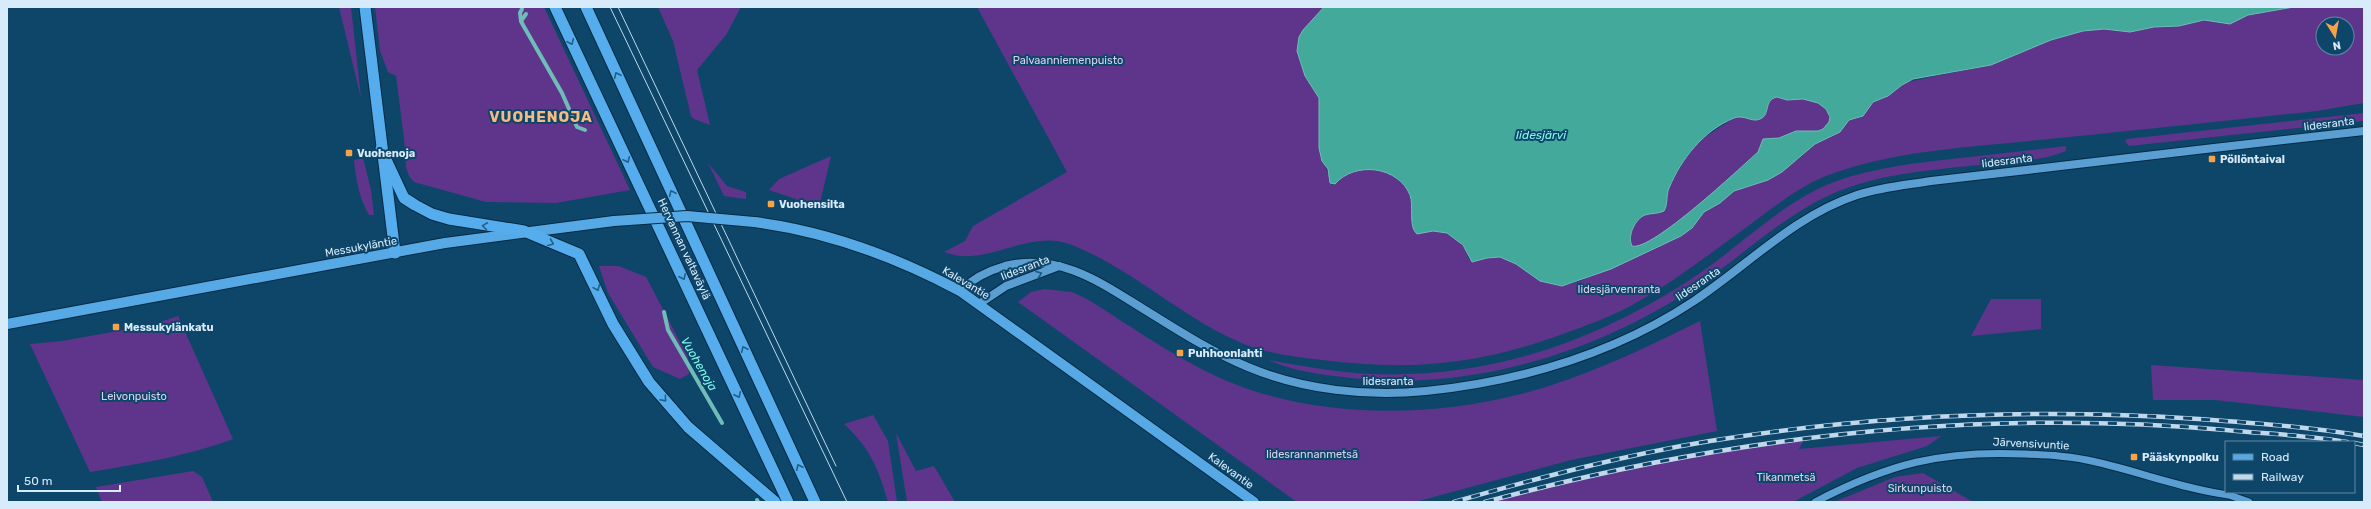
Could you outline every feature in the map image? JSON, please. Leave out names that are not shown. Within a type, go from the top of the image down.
[{"type":"highway","points":[[365,7],[381,149],[395,253]]},
{"type":"highway","name":"Hervannan valtaväylä","points":[[555,7],[788,502]]},
{"type":"highway","name":"Hervannan valtaväylä","points":[[586,7],[815,502]]},
{"type":"highway","points":[[381,149],[404,198],[415,205],[432,214],[448,219],[524,231],[579,254],[613,324],[649,382],[688,427],[775,502]]},
{"type":"main road","name":"Iidesranta","points":[[960,291],[984,273],[1014,264],[1041,262],[1059,266],[1092,278],[1189,337],[1226,358],[1253,370],[1304,384],[1354,392],[1423,391],[1499,381],[1540,371],[1593,354],[1639,332],[1692,303],[1738,270],[1785,232],[1815,213],[1854,196],[1874,190],[1945,180],[2364,130]]},
{"type":"main road","name":"Kalevantie","points":[[614,221],[687,216],[754,222],[820,234],[859,247],[928,275],[960,291],[979,304],[1254,502]]},
{"type":"main road","name":"Messukyläntie","points":[[7,324],[524,231],[614,221]]},
{"type":"main road","name":"Iidesranta","points":[[979,304],[1006,286],[1059,266]]},
{"type":"street","name":"Järvensivuntie","points":[[1815,502],[1864,478],[1907,463],[1946,455],[1998,453],[2051,455],[2095,461],[2229,495],[2249,502]]},
{"type":"green space","points":[[339,7],[351,7],[361,98]]},
{"type":"green space","points":[[375,7],[544,7],[630,190],[556,203],[486,202],[414,182],[409,176],[406,167],[396,76],[388,72],[380,51]]},
{"type":"green space","points":[[658,7],[741,7],[726,35],[697,70],[710,125],[694,119],[691,116],[673,41]]},
{"type":"green space","points":[[977,7],[1324,7],[1303,30],[1299,37],[1297,51],[1305,76],[1319,98],[1319,148],[1332,185],[1337,183],[1348,172],[1360,169],[1378,170],[1387,173],[1402,183],[1411,198],[1414,232],[1421,233],[1439,231],[1445,233],[1455,238],[1464,247],[1468,258],[1474,262],[1487,258],[1500,257],[1516,264],[1540,281],[1562,286],[1578,282],[1681,236],[1692,228],[1704,212],[1720,203],[1737,189],[1768,180],[1801,157],[1815,144],[1836,134],[1849,120],[1859,118],[1873,102],[1892,93],[1907,82],[1990,65],[2051,40],[2083,31],[2104,29],[2130,32],[2154,27],[2179,26],[2204,20],[2226,24],[2248,15],[2294,7],[2364,7],[2364,103],[2317,111],[1937,150],[1861,165],[1824,177],[1800,189],[1680,275],[1622,310],[1560,335],[1530,345],[1471,359],[1443,363],[1385,365],[1322,360],[1273,353],[1244,344],[1222,334],[1116,267],[1072,245],[1056,241],[1039,241],[976,256],[960,256],[944,252],[965,241],[973,226],[1067,172]]},
{"type":"green space","points":[[1774,97],[1791,100],[1803,99],[1818,103],[1826,109],[1830,117],[1829,122],[1823,129],[1818,131],[1796,131],[1779,138],[1763,139],[1758,152],[1696,207],[1658,236],[1642,244],[1632,246],[1631,233],[1635,224],[1645,215],[1664,211],[1669,187],[1684,161],[1699,141],[1734,118],[1741,116],[1756,120],[1766,113],[1767,105]]},
{"type":"green space","points":[[2364,113],[2364,121],[2129,146],[2125,141],[2127,139]]},
{"type":"green space","points":[[2066,146],[2066,151],[2041,158],[1898,175],[1858,184],[1839,191],[1800,211],[1764,236],[1712,276],[1654,312],[1611,333],[1567,351],[1522,365],[1476,374],[1429,380],[1382,380],[1335,376],[1293,369],[1269,360],[1307,367],[1371,374],[1416,374],[1460,370],[1502,362],[1544,350],[1584,336],[1624,318],[1662,297],[1700,273],[1781,211],[1816,190],[1834,182],[1896,166]]},
{"type":"green space","points":[[831,156],[819,207],[769,190],[779,179]]},
{"type":"green space","points":[[363,158],[371,190],[374,215],[369,215],[360,195],[357,182],[354,160]]},
{"type":"green space","points":[[708,163],[727,186],[746,192],[746,199],[724,196]]},
{"type":"green space","points":[[599,266],[619,266],[646,277],[688,357],[689,374],[680,379],[653,367],[608,293]]},
{"type":"green space","name":"Iidesrannanmetsä","points":[[1044,289],[1072,292],[1087,299],[1176,355],[1213,375],[1232,383],[1269,396],[1308,404],[1349,409],[1390,411],[1431,409],[1472,404],[1549,386],[1588,372],[1645,348],[1700,321],[1717,431],[1571,460],[1415,502],[1297,502],[1018,302],[1031,292]]},
{"type":"green space","points":[[1991,299],[2041,299],[2041,329],[1971,336]]},
{"type":"green space","name":"Leivonpuisto","points":[[178,316],[233,439],[180,455],[145,463],[90,472],[30,344],[62,341],[151,325]]},
{"type":"green space","points":[[2151,365],[2364,380],[2364,417],[2215,400],[2153,400]]},
{"type":"green space","points":[[873,415],[888,441],[897,502],[888,502],[877,469],[867,451],[861,442],[844,424]]},
{"type":"green space","points":[[896,433],[916,471],[934,466],[955,502],[907,502]]},
{"type":"green space","name":"Tikanmetsä","points":[[1941,436],[1927,446],[1857,468],[1793,502],[1481,502],[1639,464],[1805,438],[1799,449]]},
{"type":"green space","points":[[193,471],[202,477],[213,502],[102,502],[96,487]]},
{"type":"green space","name":"Sirkunpuisto","points":[[1923,473],[1973,502],[1834,502],[1895,477]]},
{"type":"water","name":"Iidesjärvi","points":[[1324,7],[2294,7],[2248,15],[2230,24],[2204,20],[2179,26],[2154,27],[2130,32],[2104,29],[2083,31],[2051,40],[1991,65],[1913,79],[1902,85],[1888,96],[1873,102],[1863,116],[1849,120],[1840,132],[1815,144],[1782,172],[1768,180],[1734,191],[1720,203],[1704,212],[1692,228],[1681,236],[1611,269],[1562,286],[1540,281],[1516,264],[1500,257],[1487,258],[1472,262],[1463,245],[1447,233],[1433,231],[1417,234],[1414,231],[1412,221],[1412,204],[1410,195],[1404,185],[1396,178],[1386,173],[1376,170],[1364,170],[1353,172],[1343,177],[1335,184],[1330,183],[1328,169],[1322,161],[1319,148],[1319,98],[1305,76],[1297,51],[1299,37],[1303,30]],"holes":[[[1777,97],[1787,100],[1803,99],[1818,103],[1826,109],[1830,117],[1829,122],[1823,129],[1818,131],[1796,131],[1779,138],[1763,139],[1758,152],[1695,207],[1657,236],[1642,244],[1632,246],[1631,233],[1635,224],[1645,215],[1664,211],[1668,191],[1674,177],[1687,156],[1703,138],[1713,130],[1734,118],[1741,117],[1754,120],[1760,119],[1765,114],[1770,101]]]},
{"type":"waterway","name":"Vuohenoja","points":[[521,21],[520,13],[522,9]]},
{"type":"waterway","name":"Vuohenoja","points":[[526,14],[521,21],[523,25],[562,93],[577,127],[585,130]]},
{"type":"waterway","name":"Vuohenoja","points":[[664,312],[668,330],[722,423]]},
{"type":"tram line","points":[[610,7],[847,502]]},
{"type":"tram line","points":[[618,7],[836,466]]},
{"type":"railway","points":[[1454,502],[1581,468],[1646,453],[1710,441],[1831,425],[1892,420],[2015,414],[2138,416],[2261,424],[2323,430],[2364,436]]},
{"type":"railway","points":[[1485,502],[1576,479],[1667,460],[1759,445],[1852,433],[1945,426],[2039,423],[2132,424],[2226,430],[2340,441]]},
{"type":"railway","points":[[2355,443],[2364,445]]},
{"type":"place","name":"Vuohenoja","points":[[349,153]]},
{"type":"place","name":"Pöllöntaival","points":[[2212,159]]},
{"type":"place","name":"Vuohensilta","points":[[771,204]]},
{"type":"place","name":"Messukylänkatu","points":[[116,327]]},
{"type":"place","name":"Puhhoonlahti","points":[[1180,353]]},
{"type":"place","name":"Pääskynpolku","points":[[2134,457]]},
{"type":"district","name":"VUOHENOJA","points":[[541,117]]},
{"type":"park label","name":"Palvaanniemenpuisto","points":[[1068,60]]},
{"type":"park label","name":"Iidesjärvenranta","points":[[1619,289]]}]
